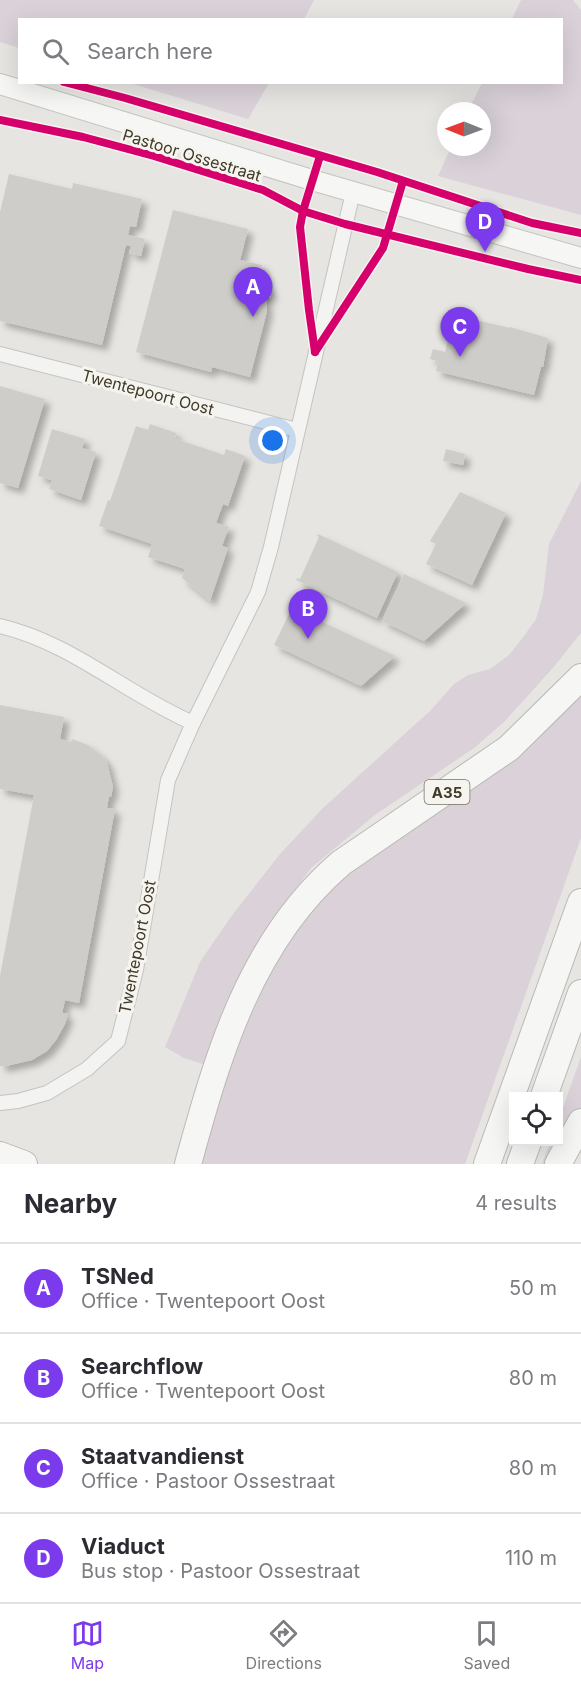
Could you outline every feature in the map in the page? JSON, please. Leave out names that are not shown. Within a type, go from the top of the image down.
[{"type":"highway","name":"A35","points":[[188,1164],[234,1018],[253,976],[276,935],[306,897],[341,863],[509,748],[581,677]]},
{"type":"highway","points":[[487,1164],[581,902]]},
{"type":"highway","points":[[545,1092],[581,993]]},
{"type":"highway","name":"A35","points":[[171,1164],[186,1147],[200,1121]]},
{"type":"highway","points":[[558,1164],[581,1122]]},
{"type":"highway","points":[[520,1164],[527,1146]]},
{"type":"highway","points":[[0,1155],[24,1164]]},
{"type":"main road","name":"Pastoor Ossestraat","points":[[5,87],[581,258]]},
{"type":"street","name":"Twentepoort Oost","points":[[0,1103],[47,1093],[87,1069],[118,1041],[136,970],[168,780],[193,723],[258,592],[271,547],[353,192]]},
{"type":"street","name":"Twentepoort Oost","points":[[0,354],[297,430]]},
{"type":"street","points":[[0,626],[51,643],[107,674],[164,711],[193,723]]},
{"type":"shaded area","points":[[0,0],[314,0],[305,18],[18,18],[18,48],[0,42]]},
{"type":"shaded area","points":[[521,0],[573,0],[581,10],[581,215],[438,176],[447,156],[491,156],[491,102],[472,102],[482,84],[563,84],[563,18],[512,18]]},
{"type":"shaded area","points":[[133,84],[268,84],[248,119]]},
{"type":"shaded area","points":[[581,481],[581,633],[504,722],[474,748],[375,815],[311,868],[266,930],[238,982],[206,1065],[184,1058],[165,1047],[200,962],[230,918],[280,854],[323,808],[430,711],[454,684],[468,675],[490,669],[509,655],[524,636],[536,619],[543,595],[549,544]]},
{"type":"shaded area","points":[[581,692],[581,838],[465,1164],[195,1164],[245,1023],[286,942],[310,911],[346,873]]},
{"type":"shaded area","points":[[581,1057],[581,1110],[563,1142],[563,1108]]},
{"type":"shaded area","points":[[549,1146],[561,1146],[551,1164],[542,1164]]},
{"type":"building","points":[[9,174],[72,189],[73,183],[142,199],[136,227],[130,226],[128,235],[145,239],[141,256],[129,253],[131,246],[126,245],[102,345],[0,321],[0,212]]},
{"type":"building","points":[[173,210],[248,229],[240,260],[262,265],[264,287],[270,286],[271,297],[266,298],[267,311],[250,377],[212,367],[211,372],[136,352]]},
{"type":"building","points":[[454,315],[548,338],[543,367],[541,367],[534,395],[436,371],[438,361],[430,359],[433,349],[445,352]]},
{"type":"building","points":[[0,386],[45,399],[18,488],[0,483]]},
{"type":"building","points":[[150,424],[176,433],[175,438],[185,442],[224,455],[226,449],[245,456],[228,506],[223,504],[216,523],[229,527],[222,546],[228,548],[210,601],[182,578],[185,569],[148,557],[152,544],[99,526],[136,426],[148,430]]},
{"type":"building","points":[[52,429],[85,439],[82,448],[96,452],[81,500],[49,489],[52,480],[38,476]]},
{"type":"building","points":[[446,449],[465,454],[463,465],[443,461]]},
{"type":"building","points":[[460,492],[506,513],[472,585],[426,564],[436,544],[430,541]]},
{"type":"building","points":[[318,534],[398,572],[377,618],[296,580],[300,579],[319,537]]},
{"type":"building","points":[[404,574],[466,603],[424,641],[382,621]]},
{"type":"building","points":[[292,608],[395,656],[361,686],[274,645]]},
{"type":"building","points":[[0,705],[64,717],[60,739],[71,742],[72,739],[88,745],[107,763],[113,787],[107,808],[115,809],[79,1003],[65,1000],[62,1013],[68,1014],[65,1024],[47,1051],[32,1060],[6,1066],[0,1066],[0,976],[34,795],[0,789]]},
{"type":"cycle path","points":[[72,84],[377,172],[532,223],[581,233]]},
{"type":"cycle path","points":[[0,120],[83,137],[154,156],[263,190],[303,211],[345,224],[581,280]]},
{"type":"cycle path","points":[[315,352],[300,227],[320,156]]},
{"type":"cycle path","points":[[315,352],[383,248],[403,181]]},
{"type":"place","name":"Viaduct","points":[[485,252]]},
{"type":"place","name":"TSNed","points":[[253,317]]},
{"type":"place","name":"Staatvandienst","points":[[460,357]]},
{"type":"place","name":"Searchflow","points":[[308,639]]}]
